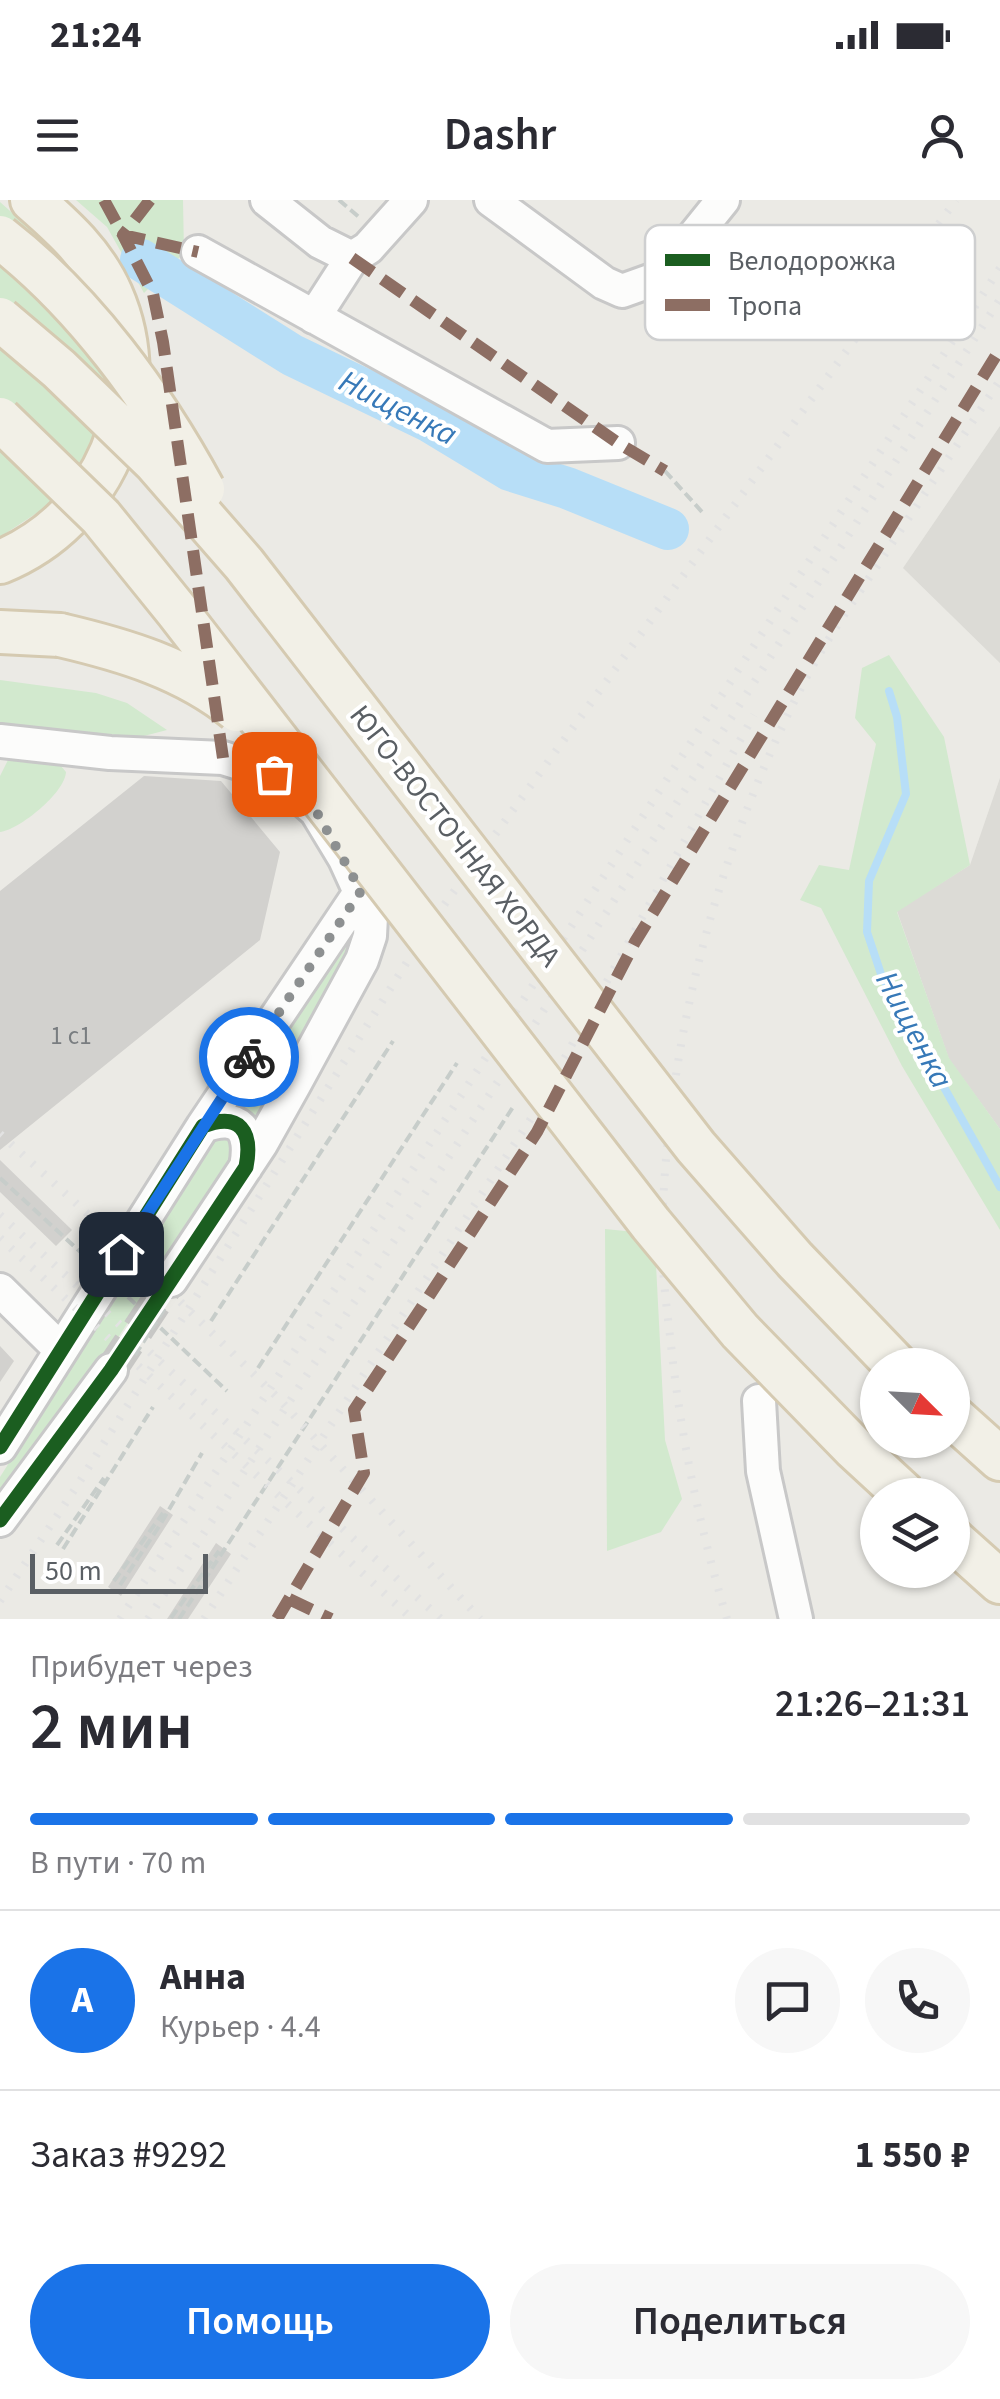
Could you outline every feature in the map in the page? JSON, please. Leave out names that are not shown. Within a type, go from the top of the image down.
[{"type":"main road","points":[[0,562],[39,542],[81,504],[111,457],[126,404],[126,348],[111,294],[82,247],[32,200]]},
{"type":"main road","points":[[0,237],[82,316],[138,383],[184,455],[244,564]]},
{"type":"main road","name":"ЮГО-ВОСТОЧНАЯ ХОРДА","points":[[0,319],[59,369],[154,462],[244,564],[696,1147],[795,1260],[880,1348]]},
{"type":"main road","points":[[0,420],[101,518],[651,1224],[720,1307],[886,1478]]},
{"type":"main road","points":[[0,632],[75,639],[120,650],[188,676],[242,714],[302,773]]},
{"type":"main road","points":[[970,1432],[1000,1459]]},
{"type":"main road","points":[[970,1555],[1000,1582]]},
{"type":"street","points":[[268,200],[320,242],[352,258]]},
{"type":"street","points":[[314,317],[352,258],[368,248],[411,200]]},
{"type":"street","points":[[491,200],[604,283],[622,292],[645,283]]},
{"type":"street","points":[[704,225],[724,200]]},
{"type":"street","points":[[198,252],[546,446],[618,443]]},
{"type":"street","points":[[0,741],[110,753],[223,758],[274,774],[316,811],[371,916],[370,936],[362,960],[246,1167],[171,1280]]},
{"type":"street","points":[[0,1447],[202,1126],[361,891]]},
{"type":"street","points":[[202,1126],[228,1120],[240,1127],[248,1136],[246,1167]]},
{"type":"street","points":[[0,1290],[60,1350]]},
{"type":"street","points":[[0,1520],[111,1370]]},
{"type":"street","points":[[758,1402],[763,1472],[796,1619]]},
{"type":"path","points":[[665,471],[703,512]]},
{"type":"path","points":[[211,1321],[393,1041]]},
{"type":"path","points":[[258,1368],[457,1063]]},
{"type":"path","points":[[171,1618],[222,1548],[515,1104]]},
{"type":"path","points":[[0,1178],[94,1264]]},
{"type":"path","points":[[122,1291],[227,1391]]},
{"type":"path","points":[[63,1549],[153,1407]]},
{"type":"path","points":[[117,1583],[160,1525],[202,1452]]},
{"type":"path","points":[[57,1545],[97,1485],[108,1475]]},
{"type":"path","points":[[179,1619],[222,1548]]},
{"type":"shaded area","points":[[1000,426],[1000,663],[903,568]]},
{"type":"shaded area","points":[[1000,778],[1000,1129],[949,1059],[897,911],[970,865]]},
{"type":"green space","points":[[76,200],[183,200],[184,253],[144,293],[107,227]]},
{"type":"green space","points":[[0,202],[46,243],[79,282],[105,376],[98,425],[78,470],[46,507],[0,537]]},
{"type":"green space","points":[[889,655],[944,737],[970,865],[897,912],[949,1058],[1000,1129],[1000,1230],[902,1066],[821,908],[800,900],[819,865],[849,870],[876,744],[855,718],[862,668]]},
{"type":"green space","points":[[0,680],[96,693],[127,703],[167,730],[140,737],[0,725]]},
{"type":"green space","points":[[8,760],[56,760],[66,772],[64,781],[40,809],[0,832],[0,776]]},
{"type":"green space","points":[[345,942],[351,946],[258,1118],[253,1118],[239,1105]]},
{"type":"green space","points":[[229,1135],[238,1152],[103,1361],[0,1505],[0,1477],[216,1137]]},
{"type":"green space","points":[[605,1229],[635,1232],[655,1245],[665,1440],[682,1499],[661,1532],[607,1551]]},
{"type":"building","points":[[144,776],[221,781],[280,852],[260,940],[0,1150],[0,891]]},
{"type":"building","points":[[0,1160],[72,1230],[56,1246],[0,1192]]},
{"type":"building","points":[[0,1346],[14,1361],[0,1382]]},
{"type":"building","points":[[160,1506],[173,1515],[121,1596],[108,1587]]},
{"type":"building","points":[[216,1543],[231,1554],[188,1619],[167,1619]]},
{"type":"waterway","name":"Нищенка","points":[[141,260],[292,355],[429,421],[510,470],[567,488],[668,529]]},
{"type":"waterway","name":"Нищенка","points":[[889,691],[897,717],[906,794],[869,881],[867,932],[882,977],[1000,1187]]},
{"type":"tunnel","points":[[111,1370],[171,1280]]},
{"type":"railway","points":[[938,225],[956,200]]},
{"type":"railway","points":[[975,306],[1000,268]]},
{"type":"railway","points":[[975,338],[1000,299]]},
{"type":"railway","points":[[0,1601],[75,1489],[436,916],[854,340]]},
{"type":"railway","points":[[120,1619],[953,340]]},
{"type":"railway","points":[[148,1619],[974,340]]},
{"type":"railway","points":[[727,1619],[686,1449],[664,1279],[665,1168],[684,1027],[719,890],[742,822],[799,692],[837,626],[1000,380]]},
{"type":"railway","points":[[204,1619],[532,1117],[754,715]]},
{"type":"railway","points":[[0,1134],[136,1258],[278,1398],[480,1619]]},
{"type":"railway","points":[[0,1215],[441,1619]]},
{"type":"railway","points":[[0,1238],[412,1619]]},
{"type":"marked path","points":[[104,200],[123,235],[198,252]]},
{"type":"marked path","points":[[150,200],[123,235],[153,294],[163,342],[223,758]]},
{"type":"marked path","points":[[352,258],[618,443],[665,471]]},
{"type":"marked path","points":[[277,1619],[364,1473],[354,1410],[537,1132],[635,942],[1000,349]]},
{"type":"marked path","points":[[289,1599],[331,1619]]},
{"type":"cycle path","points":[[0,1447],[203,1126],[235,1123],[245,1135],[246,1167],[111,1370],[0,1520]]},
{"type":"way so far","points":[[249,1057],[361,891],[316,811],[274,774]]},
{"type":"route","points":[[121,1254],[249,1057]]}]
